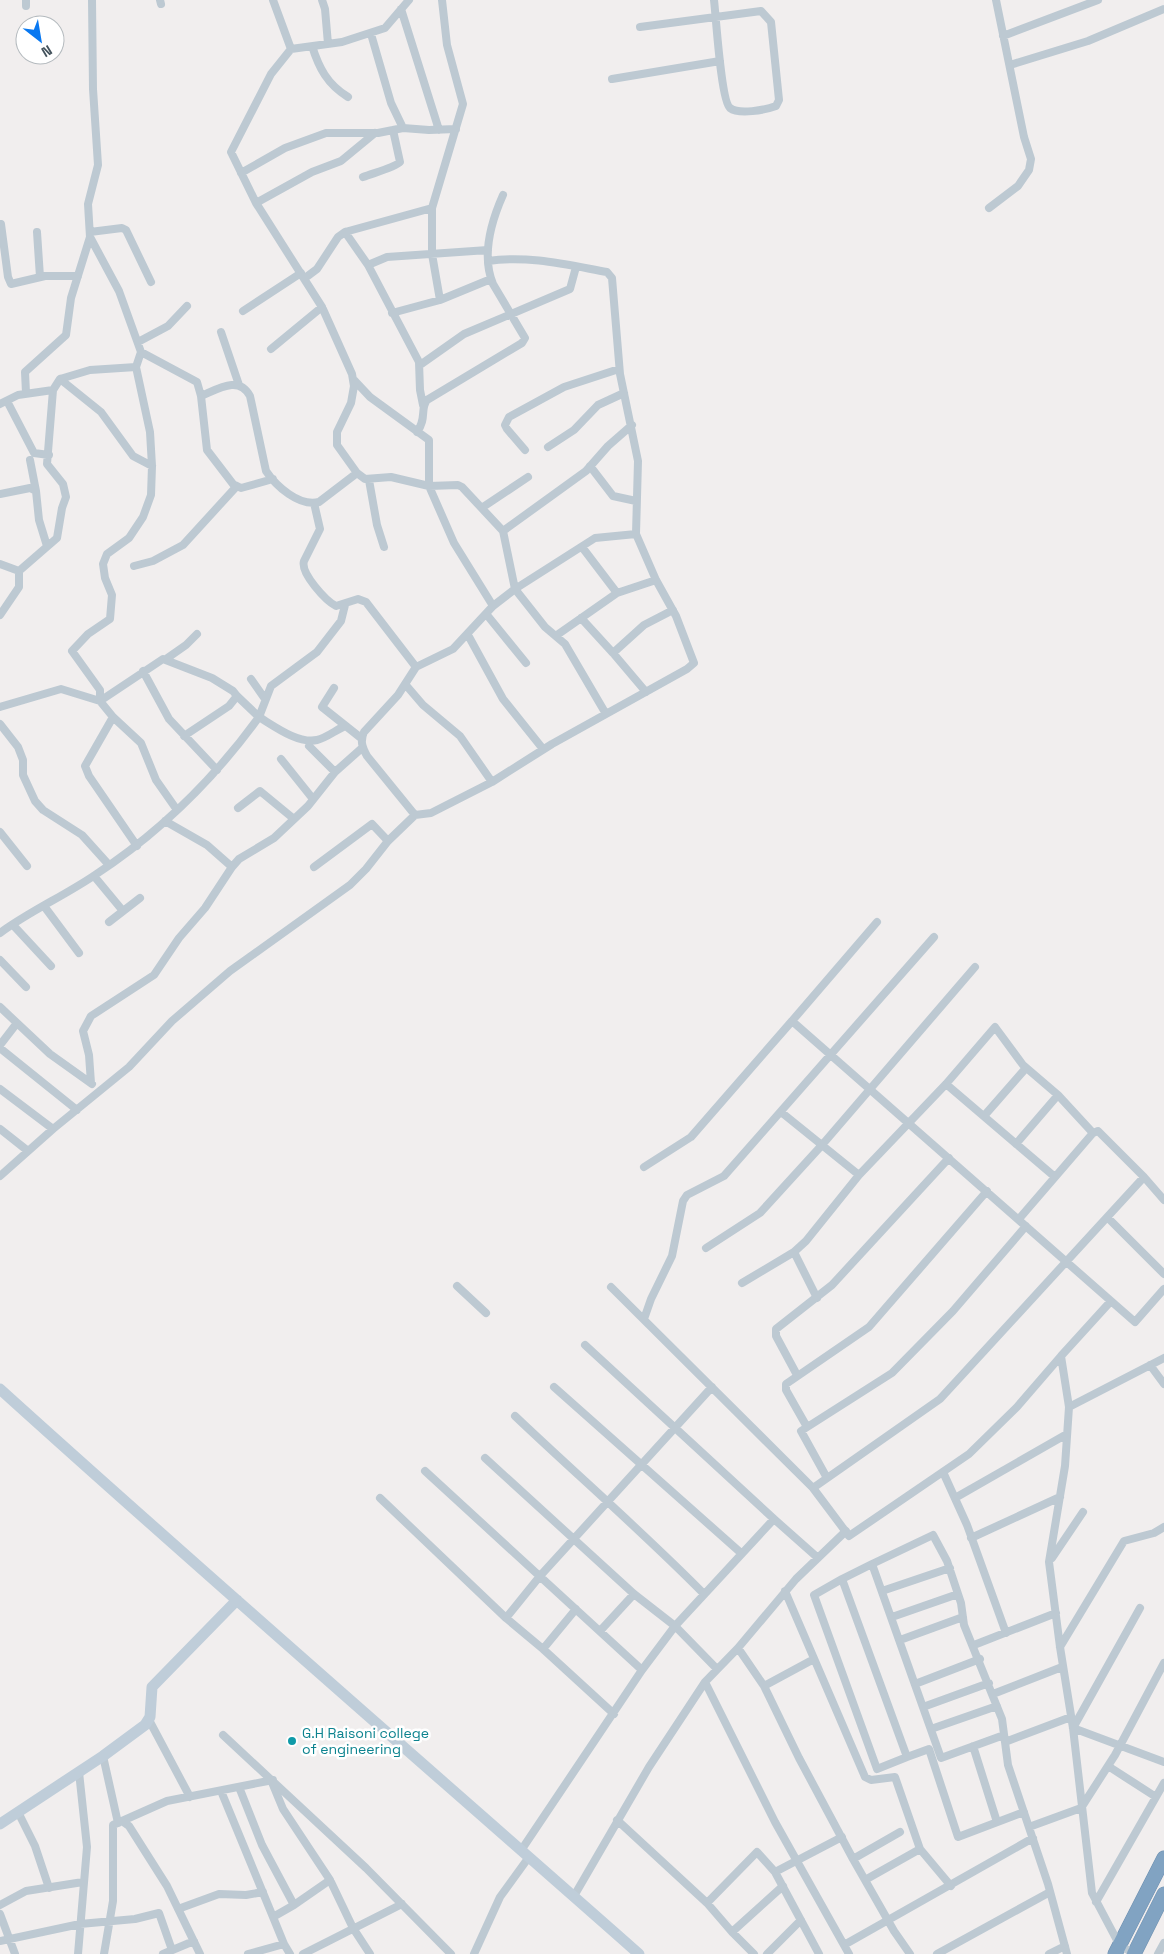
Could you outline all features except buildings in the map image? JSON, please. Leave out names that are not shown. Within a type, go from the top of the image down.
[{"type":"highway","points":[[1117,1950],[1164,1858]]},
{"type":"highway","points":[[1134,1954],[1164,1894]]},
{"type":"street","points":[[26,393],[25,372],[66,335],[70,304],[90,235],[88,204],[98,164],[93,89],[92,0]]},
{"type":"street","points":[[273,0],[291,49]]},
{"type":"street","points":[[322,0],[325,9],[328,44]]},
{"type":"street","points":[[409,0],[385,28],[371,34],[328,44],[291,49],[271,74],[232,152],[256,204],[322,307],[354,380],[370,397],[429,440],[429,486],[454,543],[493,606]]},
{"type":"street","points":[[440,300],[432,254],[432,208],[463,104],[447,45],[442,0]]},
{"type":"street","points":[[640,27],[716,15],[761,11],[771,22],[779,100],[776,106],[738,111],[729,107],[724,100],[716,15],[714,0]]},
{"type":"street","points":[[989,208],[1018,186],[1029,170],[1031,159],[1024,137],[996,0]]},
{"type":"street","points":[[1003,36],[1098,0]]},
{"type":"street","points":[[401,9],[439,130]]},
{"type":"street","points":[[1010,65],[1088,41],[1164,9]]},
{"type":"street","points":[[371,34],[391,103],[403,128]]},
{"type":"street","points":[[312,46],[322,73],[336,88],[348,97]]},
{"type":"street","points":[[612,79],[720,61]]},
{"type":"street","points":[[241,173],[285,148],[326,133],[375,133],[403,128],[456,129]]},
{"type":"street","points":[[363,178],[377,170],[395,167],[400,162],[393,130]]},
{"type":"street","points":[[256,204],[312,172],[341,161],[375,133]]},
{"type":"street","points":[[423,405],[427,400],[522,343],[525,338],[491,279],[488,261],[492,219],[503,195]]},
{"type":"street","points":[[243,311],[320,266],[338,237],[345,232],[432,208]]},
{"type":"street","points":[[1,224],[8,277],[11,284],[40,277],[78,276]]},
{"type":"street","points":[[90,235],[122,228],[126,230],[151,282]]},
{"type":"street","points":[[37,232],[40,277]]},
{"type":"street","points":[[345,232],[368,265],[420,365],[420,390],[424,422],[417,432]]},
{"type":"street","points":[[90,235],[118,291],[141,352],[136,367],[150,432],[152,466],[151,494],[143,517],[130,538],[107,554],[103,564],[105,578],[112,595],[110,619],[88,634],[72,651],[100,690],[100,701]]},
{"type":"street","points":[[368,265],[387,257],[488,250]]},
{"type":"street","points":[[0,1176],[53,1128],[129,1067],[172,1021],[230,971],[350,884],[366,869],[388,841],[415,815],[431,813],[492,782],[544,748],[646,692],[694,663],[673,610],[656,580],[636,534],[639,467],[632,425],[619,369],[612,278],[607,272],[515,258],[488,261]]},
{"type":"street","points":[[420,365],[459,336],[570,289],[576,267]]},
{"type":"street","points":[[392,314],[440,300],[491,279]]},
{"type":"street","points":[[138,342],[168,326],[187,306]]},
{"type":"street","points":[[271,349],[322,307]]},
{"type":"street","points":[[221,332],[239,385]]},
{"type":"street","points":[[141,352],[194,379],[199,387],[201,396],[207,450],[236,487]]},
{"type":"street","points":[[19,571],[57,538],[62,508],[66,497],[63,484],[47,464],[53,390],[60,379],[90,370],[136,367]]},
{"type":"street","points":[[525,450],[505,425],[509,417],[564,386],[619,369]]},
{"type":"street","points":[[60,379],[101,412],[133,456],[152,466]]},
{"type":"street","points":[[354,380],[350,408],[337,432],[335,442],[357,473],[369,480],[396,477],[429,486],[458,486],[466,490],[503,531],[515,589],[545,626],[565,644],[606,714]]},
{"type":"street","points":[[201,396],[227,385],[239,385],[246,390],[250,396],[264,465],[273,479],[295,498],[314,503],[323,500],[357,473]]},
{"type":"street","points":[[48,455],[37,456],[34,454],[4,402],[26,393],[53,390]]},
{"type":"street","points":[[548,447],[574,430],[598,405],[624,393]]},
{"type":"street","points":[[503,531],[590,466],[608,446],[632,425]]},
{"type":"street","points":[[30,460],[40,523],[47,546]]},
{"type":"street","points":[[590,466],[613,496],[636,502]]},
{"type":"street","points":[[482,507],[528,477]]},
{"type":"street","points":[[134,566],[153,561],[183,545],[236,487],[252,486],[273,479]]},
{"type":"street","points":[[369,480],[377,525],[384,547]]},
{"type":"street","points":[[0,494],[30,488],[36,491]]},
{"type":"street","points":[[314,503],[320,529],[302,566],[306,575],[331,604],[336,606],[345,605],[358,599],[366,602],[416,667]]},
{"type":"street","points":[[415,815],[362,748],[361,738],[364,732],[405,684],[416,667],[453,649],[487,615],[493,606],[515,589],[595,538],[636,534]]},
{"type":"street","points":[[582,547],[618,594]]},
{"type":"street","points":[[0,564],[19,571]]},
{"type":"street","points":[[0,615],[18,591],[20,584],[19,571]]},
{"type":"street","points":[[557,635],[618,594],[656,580]]},
{"type":"street","points":[[0,934],[94,876],[137,846],[165,822],[217,770],[259,717],[265,699],[275,682],[317,652],[341,621],[345,605]]},
{"type":"street","points":[[613,653],[644,625],[673,610]]},
{"type":"street","points":[[487,615],[526,663]]},
{"type":"street","points":[[581,618],[646,692]]},
{"type":"street","points":[[100,701],[160,660],[166,659],[186,645],[197,634]]},
{"type":"street","points":[[468,635],[503,700],[544,748]]},
{"type":"street","points":[[166,659],[178,666],[212,678],[233,691],[259,717],[293,736],[309,740],[320,739],[345,726]]},
{"type":"street","points":[[143,671],[169,719],[217,770]]},
{"type":"street","points":[[251,679],[265,699]]},
{"type":"street","points":[[405,684],[423,705],[460,736],[492,782]]},
{"type":"street","points":[[334,688],[322,707],[361,738]]},
{"type":"street","points":[[0,707],[60,689],[100,701],[113,717],[141,743],[156,780],[177,810]]},
{"type":"street","points":[[184,736],[229,706],[237,696]]},
{"type":"street","points":[[113,717],[85,766],[89,776],[137,846]]},
{"type":"street","points":[[0,724],[18,747],[23,760],[23,775],[35,801],[43,810],[82,835],[109,865]]},
{"type":"street","points":[[309,746],[335,772]]},
{"type":"street","points":[[91,1083],[89,1055],[83,1031],[91,1016],[154,975],[179,938],[205,908],[239,859],[274,838],[313,799],[335,772],[362,748]]},
{"type":"street","points":[[281,759],[313,799]]},
{"type":"street","points":[[238,808],[260,791],[294,819]]},
{"type":"street","points":[[165,822],[207,845],[232,867]]},
{"type":"street","points":[[314,866],[372,824],[388,841]]},
{"type":"street","points":[[0,832],[27,866]]},
{"type":"street","points":[[94,876],[123,911]]},
{"type":"street","points":[[109,922],[140,898]]},
{"type":"street","points":[[44,906],[79,953]]},
{"type":"street","points":[[644,1167],[691,1137],[877,922]]},
{"type":"street","points":[[13,925],[51,966]]},
{"type":"street","points":[[644,1320],[651,1299],[672,1256],[683,1201],[687,1195],[724,1176],[934,937]]},
{"type":"street","points":[[0,960],[26,988]]},
{"type":"street","points":[[706,1248],[760,1213],[822,1145],[869,1088],[975,967]]},
{"type":"street","points":[[0,1007],[50,1054],[100,1090]]},
{"type":"street","points":[[792,1021],[1135,1322],[1164,1289]]},
{"type":"street","points":[[17,1023],[0,1047],[77,1110]]},
{"type":"street","points":[[742,1283],[794,1252],[806,1241],[859,1176],[946,1084],[995,1027],[1026,1068],[1058,1095],[1093,1133]]},
{"type":"street","points":[[984,1116],[1026,1068]]},
{"type":"street","points":[[946,1084],[1055,1177]]},
{"type":"street","points":[[0,1089],[53,1128]]},
{"type":"street","points":[[1016,1144],[1058,1095]]},
{"type":"street","points":[[781,1112],[859,1176]]},
{"type":"street","points":[[0,1129],[28,1151]]},
{"type":"street","points":[[1019,1219],[1093,1133],[1098,1131],[1164,1200]]},
{"type":"street","points":[[797,1375],[775,1332],[778,1327],[832,1285],[949,1158]]},
{"type":"street","points":[[813,1488],[940,1399],[998,1333],[1068,1262],[1144,1177]]},
{"type":"street","points":[[807,1427],[785,1387],[797,1375],[869,1327],[987,1192]]},
{"type":"street","points":[[1108,1218],[1164,1274]]},
{"type":"street","points":[[827,1478],[800,1432],[892,1373],[953,1311],[1026,1226]]},
{"type":"street","points":[[794,1252],[817,1298]]},
{"type":"street","points":[[457,1286],[486,1313]]},
{"type":"street","points":[[611,1287],[813,1488],[849,1536],[969,1454],[1017,1408],[1111,1301]]},
{"type":"street","points":[[585,1345],[818,1558]]},
{"type":"street","points":[[1061,1356],[1069,1407],[1060,1497],[1049,1562],[1062,1667],[1073,1728],[1092,1893],[1117,1950],[1134,1954]]},
{"type":"street","points":[[1069,1407],[1164,1358]]},
{"type":"street","points":[[1150,1365],[1164,1384]]},
{"type":"street","points":[[554,1387],[741,1553]]},
{"type":"street","points":[[506,1618],[540,1576],[712,1387]]},
{"type":"street","points":[[0,1389],[639,1954]]},
{"type":"street","points":[[515,1416],[606,1503],[662,1552],[704,1594]]},
{"type":"street","points":[[955,1498],[1067,1434]]},
{"type":"street","points":[[485,1458],[634,1594],[675,1626],[717,1669]]},
{"type":"street","points":[[425,1472],[642,1670]]},
{"type":"street","points":[[943,1472],[971,1538],[1006,1633]]},
{"type":"street","points":[[971,1538],[1060,1497]]},
{"type":"street","points":[[380,1498],[506,1618],[614,1714]]},
{"type":"street","points":[[1049,1562],[1083,1512]]},
{"type":"street","points":[[474,1954],[500,1897],[526,1853],[642,1670],[675,1626],[774,1519]]},
{"type":"street","points":[[1060,1646],[1124,1541],[1154,1533],[1164,1527]]},
{"type":"street","points":[[574,1896],[617,1820],[705,1682],[738,1648],[786,1591],[846,1531]]},
{"type":"street","points":[[1024,1812],[958,1837],[929,1749],[877,1769],[814,1595],[933,1534],[950,1568],[958,1594],[964,1625],[980,1659],[998,1706],[1008,1765],[1033,1838],[1050,1892],[1066,1950],[1049,1954]]},
{"type":"street","points":[[872,1564],[941,1758],[973,1746],[1005,1739],[1071,1717]]},
{"type":"street","points":[[882,1590],[950,1568]]},
{"type":"street","points":[[842,1579],[907,1757]]},
{"type":"street","points":[[786,1591],[865,1777],[870,1780],[893,1775],[896,1778],[920,1848],[951,1886]]},
{"type":"street","points":[[600,1631],[634,1594]]},
{"type":"street","points":[[892,1617],[958,1594]]},
{"type":"street","points":[[190,1797],[149,1720],[152,1687],[237,1600]]},
{"type":"street","points":[[1073,1728],[1140,1608]]},
{"type":"street","points":[[543,1650],[576,1609]]},
{"type":"street","points":[[974,1645],[1056,1613]]},
{"type":"street","points":[[900,1640],[963,1617]]},
{"type":"street","points":[[738,1648],[764,1686],[799,1758],[853,1859],[910,1954]]},
{"type":"street","points":[[764,1686],[814,1659]]},
{"type":"street","points":[[915,1684],[980,1659]]},
{"type":"street","points":[[1029,1827],[1081,1808],[1121,1744],[1164,1663]]},
{"type":"street","points":[[993,1694],[1062,1667]]},
{"type":"street","points":[[705,1682],[775,1822],[849,1954]]},
{"type":"street","points":[[923,1706],[989,1684]]},
{"type":"street","points":[[931,1730],[998,1706]]},
{"type":"street","points":[[0,1824],[103,1756],[149,1720]]},
{"type":"street","points":[[1073,1728],[1121,1744],[1164,1762]]},
{"type":"street","points":[[223,1735],[402,1904],[451,1954]]},
{"type":"street","points":[[973,1746],[996,1822]]},
{"type":"street","points":[[103,1756],[120,1822]]},
{"type":"street","points":[[1108,1766],[1156,1797]]},
{"type":"street","points":[[78,1954],[86,1833],[79,1772]]},
{"type":"street","points":[[104,1954],[113,1901],[113,1825],[167,1802],[272,1780]]},
{"type":"street","points":[[272,1780],[283,1809],[330,1880],[353,1928],[370,1954]]},
{"type":"street","points":[[1096,1902],[1164,1783]]},
{"type":"street","points":[[239,1787],[262,1845],[294,1905]]},
{"type":"street","points":[[221,1791],[284,1944],[290,1954]]},
{"type":"street","points":[[18,1812],[35,1846],[49,1888]]},
{"type":"street","points":[[617,1820],[707,1903],[754,1954]]},
{"type":"street","points":[[120,1822],[129,1826],[167,1886],[200,1954]]},
{"type":"street","points":[[853,1859],[900,1832]]},
{"type":"street","points":[[776,1872],[842,1837]]},
{"type":"street","points":[[844,1945],[1033,1838]]},
{"type":"street","points":[[865,1880],[920,1848]]},
{"type":"street","points":[[707,1903],[757,1852],[776,1872],[819,1954]]},
{"type":"street","points":[[273,1917],[330,1880]]},
{"type":"street","points":[[0,1905],[23,1892],[84,1882]]},
{"type":"street","points":[[732,1932],[782,1886]]},
{"type":"street","points":[[178,1908],[219,1894],[246,1895],[263,1892]]},
{"type":"street","points":[[937,1954],[1050,1892]]},
{"type":"street","points":[[303,1954],[402,1904]]},
{"type":"street","points":[[0,1942],[80,1924],[135,1919],[160,1913],[172,1950]]},
{"type":"street","points":[[0,1914],[8,1940],[15,1954]]},
{"type":"street","points":[[767,1954],[801,1920]]},
{"type":"street","points":[[163,1954],[194,1941]]},
{"type":"street","points":[[1158,1954],[1164,1943]]},
{"type":"street","points":[[248,1954],[284,1944]]},
{"type":"place","name":"G.H Raisoni college of engineering","points":[[292,1741]]}]
